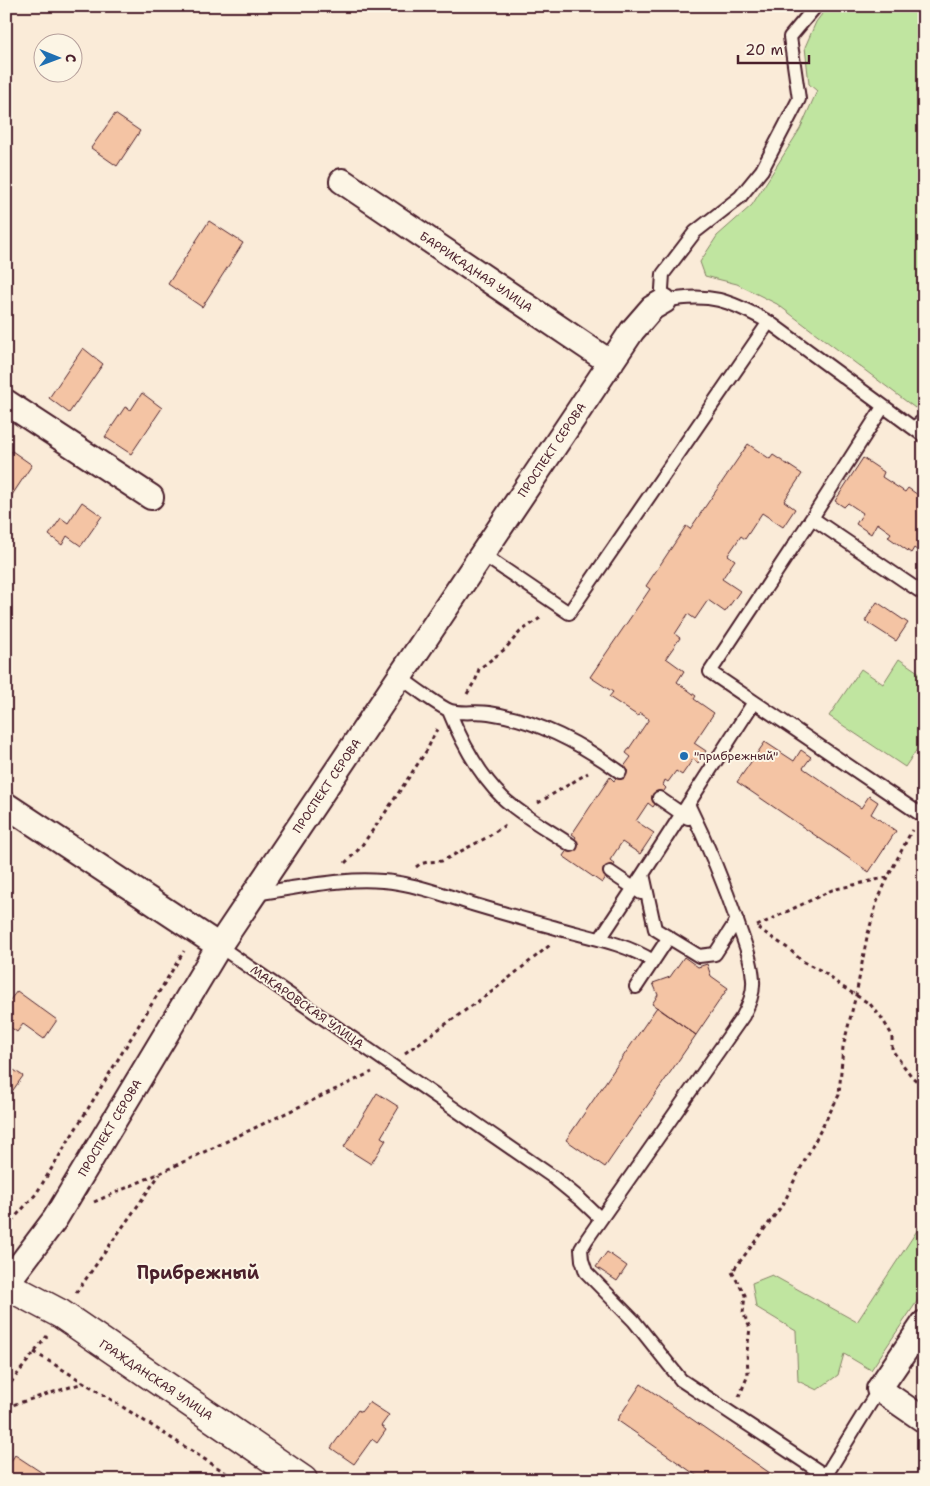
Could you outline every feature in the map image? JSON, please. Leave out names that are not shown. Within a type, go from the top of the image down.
[{"type":"street","name":"БАРРИКАДНАЯ УЛИЦА","points":[[342,181],[611,363]]},
{"type":"street","name":"ПРОСПЕКТ СЕРОВА","points":[[6,1284],[55,1219],[219,946],[611,363],[643,318],[664,301]]},
{"type":"street","points":[[6,402],[151,497]]},
{"type":"street","name":"МАКАРОВСКАЯ УЛИЦА","points":[[6,804],[219,946]]},
{"type":"street","name":"ГРАЖДАНСКАЯ УЛИЦА","points":[[6,1284],[62,1314],[302,1480]]},
{"type":"street","points":[[924,1324],[879,1389],[924,1420]]},
{"type":"lane","points":[[816,6],[790,37],[799,99],[762,170],[740,197],[695,232],[664,274],[662,289],[664,301],[696,296],[728,301],[769,322],[924,436]]},
{"type":"lane","points":[[482,554],[569,613],[769,322]]},
{"type":"lane","points":[[883,407],[710,672],[922,811]]},
{"type":"lane","points":[[913,428],[924,420]]},
{"type":"lane","points":[[812,518],[924,594]]},
{"type":"lane","points":[[400,677],[449,711],[488,713],[519,721],[570,740],[606,761],[620,772]]},
{"type":"lane","points":[[600,939],[754,702]]},
{"type":"lane","points":[[449,711],[471,757],[494,788],[512,806],[571,845]]},
{"type":"lane","points":[[660,798],[685,809],[698,824],[714,858],[747,949],[752,973],[752,994],[749,1004],[582,1249],[582,1260],[586,1272],[634,1321],[681,1380],[829,1478],[879,1389]]},
{"type":"lane","points":[[610,872],[649,899]]},
{"type":"lane","points":[[643,874],[655,929],[699,956],[714,954],[737,920]]},
{"type":"lane","points":[[254,894],[326,882],[397,883],[430,890],[472,904],[600,939],[641,953],[654,961]]},
{"type":"lane","points":[[636,988],[669,937]]},
{"type":"lane","name":"МАКАРОВСКАЯ УЛИЦА","points":[[219,946],[553,1177],[601,1219]]},
{"type":"path","points":[[326,882],[360,848],[427,750],[436,730],[449,711],[468,694],[479,669],[505,648],[520,632],[557,605]]},
{"type":"path","points":[[397,883],[420,864],[442,861],[486,838],[606,761]]},
{"type":"path","points":[[732,1414],[748,1375],[747,1351],[750,1328],[743,1313],[745,1295],[732,1272],[784,1203],[839,1095],[843,1048],[877,902],[922,811]]},
{"type":"path","points":[[888,877],[832,890],[756,927],[789,949],[802,961],[822,971],[841,986],[870,1004],[892,1035],[892,1050],[912,1076],[924,1087]]},
{"type":"path","points":[[90,1204],[160,1173],[390,1064],[494,990],[567,931]]},
{"type":"path","points":[[6,1389],[62,1314],[160,1173]]},
{"type":"path","points":[[34,1352],[237,1480]]},
{"type":"path","points":[[6,1407],[84,1383]]},
{"type":"green space","points":[[828,6],[924,6],[924,401],[915,408],[777,304],[737,284],[705,276],[700,262],[717,236],[752,205],[800,129],[817,91],[809,84],[805,47],[816,22]]},
{"type":"green space","points":[[899,659],[924,676],[924,739],[905,767],[829,716],[861,669],[883,684]]},
{"type":"green space","points":[[924,1220],[924,1291],[871,1370],[844,1354],[838,1375],[817,1390],[798,1381],[796,1331],[756,1307],[752,1283],[772,1275],[857,1322]]},
{"type":"building","points":[[115,114],[140,131],[117,166],[91,148]]},
{"type":"building","points":[[209,221],[243,243],[202,307],[168,284]]},
{"type":"building","points":[[83,348],[103,364],[69,413],[49,398]]},
{"type":"building","points":[[142,393],[162,408],[131,454],[105,437],[125,407],[131,410]]},
{"type":"building","points":[[748,444],[770,459],[773,455],[802,474],[784,501],[795,509],[783,527],[762,513],[745,539],[741,536],[728,555],[735,560],[722,579],[740,591],[725,612],[708,600],[695,619],[688,614],[675,634],[680,638],[666,658],[684,671],[677,682],[696,696],[694,699],[714,713],[694,743],[706,751],[698,763],[693,759],[682,775],[676,771],[668,782],[665,780],[663,785],[666,788],[653,807],[648,803],[636,821],[654,833],[640,854],[622,842],[610,860],[615,864],[602,883],[563,856],[576,837],[572,834],[610,777],[614,781],[631,757],[626,753],[649,719],[640,713],[638,716],[609,697],[613,692],[590,677],[650,589],[646,586],[686,526],[690,529]]},
{"type":"building","points":[[12,451],[32,465],[6,504],[6,459]]},
{"type":"building","points":[[863,458],[884,472],[882,477],[905,492],[908,488],[924,499],[924,555],[914,548],[911,553],[888,537],[891,533],[877,523],[871,534],[856,524],[863,513],[848,503],[844,507],[835,501]]},
{"type":"building","points":[[82,502],[102,516],[81,546],[67,536],[62,545],[49,535],[61,518],[68,523]]},
{"type":"building","points":[[877,602],[908,623],[896,641],[865,621]]},
{"type":"building","points":[[765,742],[794,761],[801,750],[811,757],[803,768],[861,808],[869,796],[878,802],[871,814],[896,831],[869,872],[737,782]]},
{"type":"building","points":[[684,957],[698,967],[707,964],[711,976],[728,988],[696,1035],[652,1004],[658,995],[653,983],[670,977]]},
{"type":"building","points":[[17,991],[57,1020],[44,1039],[23,1024],[17,1032],[6,1024],[6,1005]]},
{"type":"building","points":[[657,1007],[696,1035],[605,1167],[566,1140]]},
{"type":"building","points":[[6,1065],[23,1076],[6,1100]]},
{"type":"building","points":[[377,1093],[399,1107],[381,1137],[386,1140],[371,1164],[344,1147]]},
{"type":"building","points":[[607,1252],[627,1266],[617,1281],[596,1267]]},
{"type":"building","points":[[641,1384],[780,1480],[703,1480],[617,1420]]},
{"type":"building","points":[[369,1402],[389,1415],[381,1426],[386,1430],[377,1443],[372,1439],[354,1464],[331,1448],[358,1410],[361,1412]]},
{"type":"building","points":[[15,1455],[53,1480],[6,1480],[6,1469]]},
{"type":"place","name":"\"прибрежный\"","points":[[684,756]]},
{"type":"district","name":"Прибрежный","points":[[198,1273]]}]
